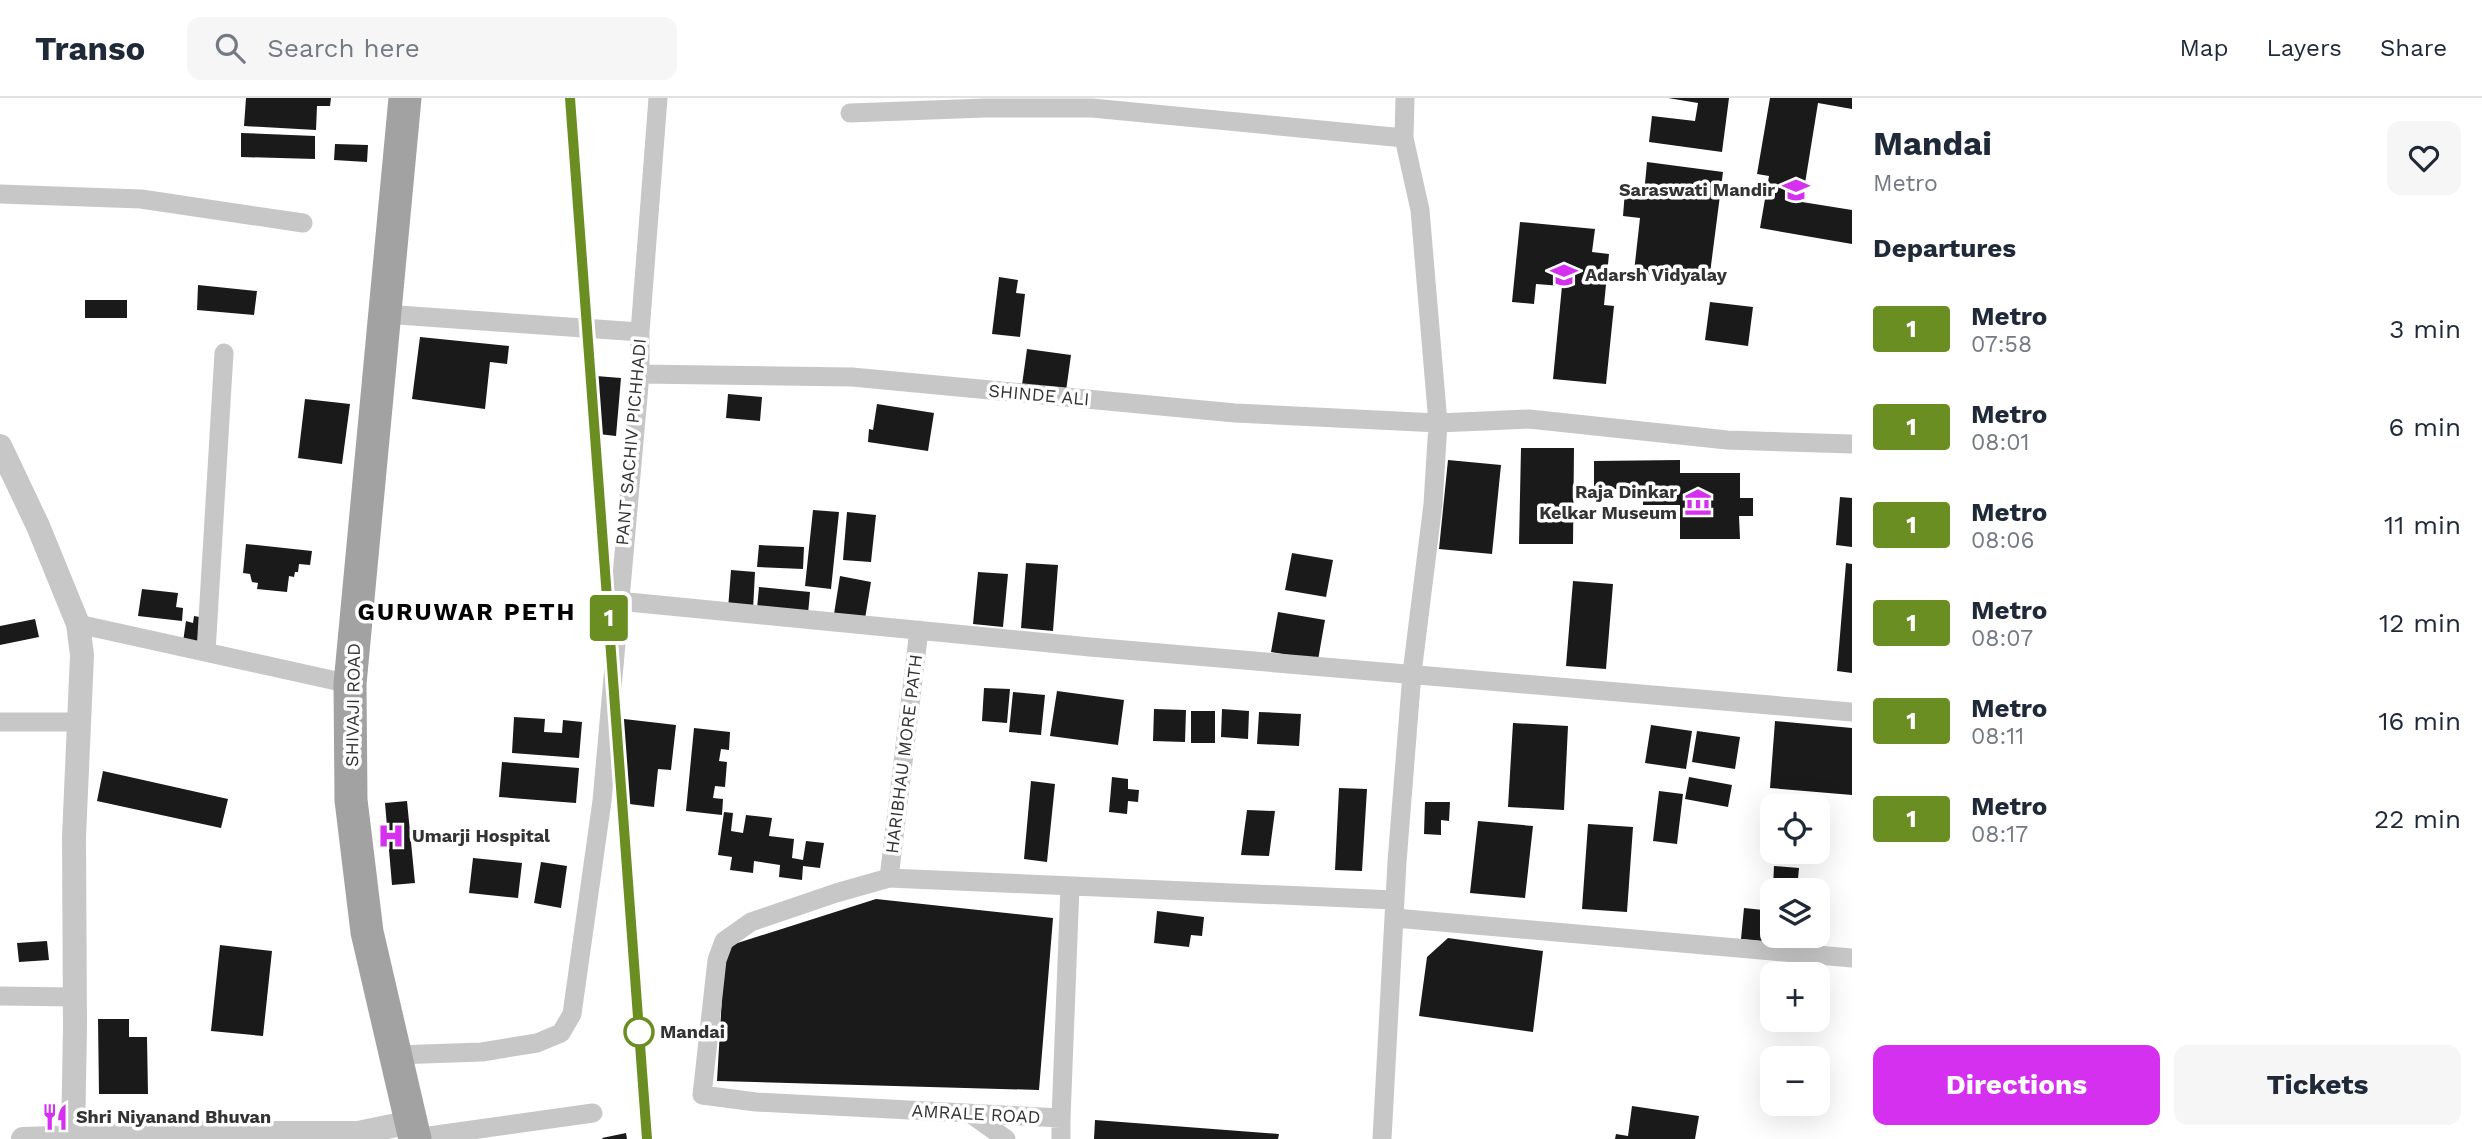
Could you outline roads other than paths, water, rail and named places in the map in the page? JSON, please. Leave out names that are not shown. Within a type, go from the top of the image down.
[{"type":"highway","name":"SHIVAJI ROAD","points":[[405,98],[350,684],[351,800],[367,932],[413,1133]]},
{"type":"street","name":"PANT SACHIV PICHHADI","points":[[395,1055],[482,1052],[537,1043],[561,1033],[572,1014],[601,801],[640,374],[640,332],[658,98]]},
{"type":"street","points":[[1382,1139],[1412,673],[1433,504],[1438,423],[1420,210],[1404,138],[1405,98]]},
{"type":"street","points":[[850,113],[986,103],[1092,108],[1404,138]]},
{"type":"street","points":[[0,194],[141,199],[303,223]]},
{"type":"street","points":[[384,314],[640,332]]},
{"type":"street","points":[[206,652],[224,353]]},
{"type":"street","name":"SHINDE ALI","points":[[640,374],[852,377],[1235,413],[1438,423],[1529,419],[1727,440],[1852,444]]},
{"type":"street","points":[[0,446],[38,526],[78,624],[82,655],[74,837],[73,1138]]},
{"type":"street","points":[[618,601],[1090,647],[1852,712]]},
{"type":"street","points":[[78,624],[350,684]]},
{"type":"street","name":"HARIBHAU MORE PATH","points":[[889,878],[919,630]]},
{"type":"street","points":[[0,722],[80,722]]},
{"type":"street","points":[[889,878],[1070,886],[1395,909],[1852,958]]},
{"type":"street","name":"AMRALE ROAD","points":[[889,878],[751,922],[724,941],[717,960],[702,1096],[756,1102],[1061,1118],[1070,886]]},
{"type":"street","points":[[0,996],[75,997]]},
{"type":"street","points":[[23,1139],[201,1133],[413,1133],[593,1113]]},
{"type":"street","points":[[971,1114],[1006,1139]]},
{"type":"street","points":[[1061,1118],[1061,1139]]},
{"type":"metro line","name":"1","points":[[570,98],[647,1139]]},
{"type":"place","name":"Saraswati Mandir","points":[[1796,190]]},
{"type":"place","name":"Adarsh Vidyalay","points":[[1564,275]]},
{"type":"place","name":"Raja Dinkar Kelkar Museum","points":[[1698,502]]},
{"type":"place","name":"Umarji Hospital","points":[[391,836]]},
{"type":"place","name":"Mandai","points":[[639,1032]]},
{"type":"place","name":"Shri Niyanand Bhuvan","points":[[55,1117]]},
{"type":"district","name":"GURUWAR PETH","points":[[467,612]]}]
